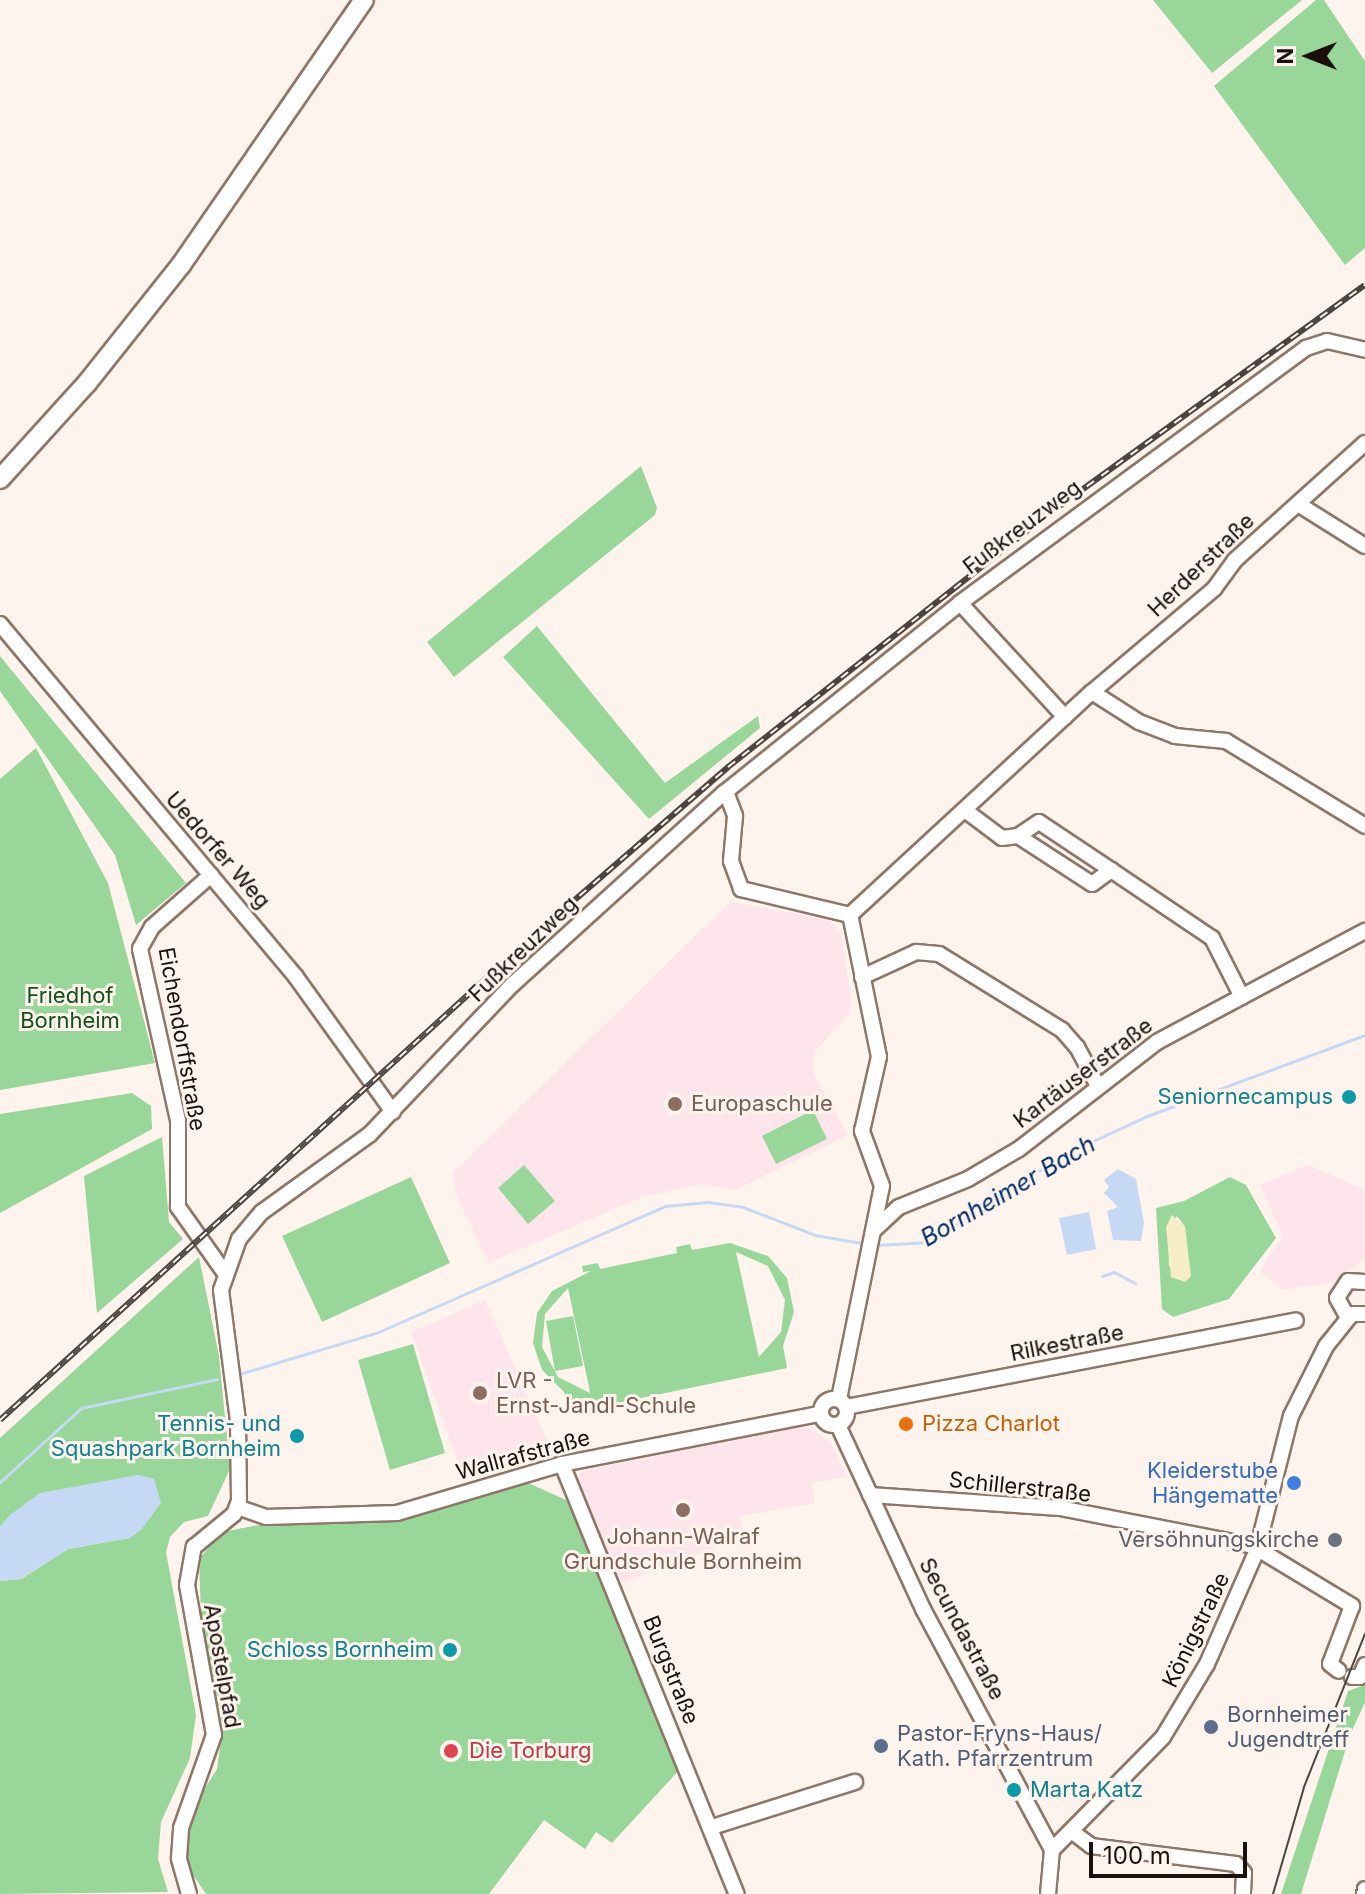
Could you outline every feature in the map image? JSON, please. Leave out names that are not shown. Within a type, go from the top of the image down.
[{"type":"main road","points":[[0,479],[87,383],[181,265],[364,0]]},
{"type":"street","name":"Fußkreuzweg","points":[[393,1112],[513,984],[726,792],[960,603],[1306,348],[1327,341],[1365,350]]},
{"type":"street","name":"Herderstraße","points":[[850,915],[1092,692],[1214,589],[1235,560],[1365,443]]},
{"type":"street","points":[[1298,504],[1365,546]]},
{"type":"street","points":[[960,603],[1065,717]]},
{"type":"street","name":"Uedorfer Weg","points":[[0,624],[296,977],[393,1112]]},
{"type":"street","points":[[1092,692],[1139,722],[1175,736],[1226,741],[1365,826]]},
{"type":"street","points":[[726,792],[735,816],[731,861],[741,889],[850,915],[879,1070],[862,1131],[899,1207]]},
{"type":"street","points":[[966,811],[1002,838],[1018,836],[1039,822],[1212,938],[1242,997]]},
{"type":"street","points":[[1018,836],[1092,884],[1111,870]]},
{"type":"street","name":"Eichendorffstraße","points":[[211,875],[152,927],[140,949],[178,1121],[178,1207],[224,1272]]},
{"type":"street","name":"Kartäuserstraße","points":[[873,1232],[899,1207],[968,1179],[1019,1149],[1157,1042],[1365,931]]},
{"type":"street","points":[[862,977],[916,952],[939,954],[1062,1030],[1077,1047],[1098,1086]]},
{"type":"street","points":[[237,1507],[239,1432],[222,1318],[224,1272],[239,1239],[262,1212],[342,1158],[393,1112]]},
{"type":"street","points":[[842,1403],[826,1401],[820,1414],[827,1424],[838,1425],[847,1416],[842,1403],[882,1176]]},
{"type":"street","name":"Königstraße","points":[[1052,1850],[1074,1833],[1170,1726],[1225,1628],[1257,1550],[1291,1416],[1326,1346],[1352,1313],[1340,1289],[1363,1278]]},
{"type":"street","name":"Rilkestraße","points":[[842,1403],[1296,1320]]},
{"type":"street","name":"Wallrafstraße","points":[[237,1507],[266,1517],[397,1513],[562,1464],[820,1414]]},
{"type":"street","name":"Secundastraße","points":[[838,1425],[923,1609],[1052,1850]]},
{"type":"street","name":"Burgstraße","points":[[562,1464],[737,1894]]},
{"type":"street","name":"Schillerstraße","points":[[870,1495],[1060,1508],[1173,1534],[1228,1538],[1257,1550],[1352,1606],[1330,1662],[1345,1674],[1360,1677],[1365,1665]]},
{"type":"street","name":"Apostelpfad","points":[[189,1894],[179,1858],[181,1828],[210,1760],[214,1735],[188,1602],[189,1566],[200,1538],[237,1507]]},
{"type":"street","points":[[712,1827],[855,1782]]},
{"type":"street","points":[[1074,1833],[1091,1846],[1236,1864],[1244,1873],[1243,1894]]},
{"type":"street","points":[[1048,1894],[1052,1850]]},
{"type":"shaded area","name":"Europaschule","points":[[730,902],[827,919],[841,933],[852,1003],[848,1015],[814,1052],[813,1074],[848,1135],[735,1190],[702,1184],[644,1196],[489,1263],[456,1194],[453,1173]]},
{"type":"shaded area","points":[[1308,1165],[1365,1190],[1365,1259],[1334,1282],[1282,1290],[1260,1270],[1283,1237],[1260,1185]]},
{"type":"shaded area","name":"LVR - Ernst-Jandl-Schule","points":[[485,1300],[553,1454],[464,1478],[411,1332]]},
{"type":"shaded area","name":"Johann-Walraf Grundschule Bornheim","points":[[795,1426],[815,1430],[830,1442],[847,1476],[811,1483],[815,1503],[740,1516],[744,1536],[622,1583],[578,1484],[580,1472]]},
{"type":"green space","points":[[1153,0],[1302,0],[1212,73]]},
{"type":"green space","points":[[1316,0],[1324,0],[1365,61],[1365,248],[1345,265],[1214,86]]},
{"type":"green space","points":[[641,466],[657,508],[655,515],[454,677],[427,642]]},
{"type":"green space","points":[[537,626],[665,783],[758,716],[760,728],[649,819],[503,657]]},
{"type":"green space","points":[[0,656],[186,883],[136,925],[115,855],[0,691]]},
{"type":"green space","name":"Friedhof Bornheim","points":[[36,748],[108,883],[155,1063],[0,1090],[0,779]]},
{"type":"green space","points":[[132,1093],[151,1106],[152,1129],[0,1213],[0,1114]]},
{"type":"green space","points":[[813,1110],[827,1139],[776,1164],[762,1136]]},
{"type":"green space","points":[[162,1137],[169,1222],[183,1239],[97,1313],[84,1176]]},
{"type":"green space","points":[[524,1165],[555,1201],[528,1224],[498,1188]]},
{"type":"green space","points":[[411,1177],[450,1263],[322,1322],[282,1236]]},
{"type":"green space","points":[[1230,1177],[1246,1185],[1276,1238],[1229,1299],[1173,1317],[1162,1309],[1156,1208],[1184,1201]],"holes":[[[1177,1216],[1185,1227],[1189,1279],[1169,1266],[1168,1232]]]},
{"type":"green space","points":[[730,1243],[768,1256],[787,1278],[794,1312],[783,1346],[787,1368],[568,1413],[564,1392],[542,1370],[533,1343],[537,1313],[552,1291],[591,1271],[583,1272],[582,1266],[598,1263],[600,1269],[677,1253],[676,1247],[690,1244],[692,1250]],"holes":[[[736,1252],[768,1266],[785,1300],[781,1332],[759,1357]],[[568,1288],[590,1392],[590,1393],[558,1377],[542,1347],[545,1314]]]},
{"type":"green space","points":[[199,1257],[219,1356],[230,1469],[208,1516],[184,1522],[170,1537],[166,1552],[196,1715],[190,1758],[161,1822],[158,1859],[168,1892],[0,1894],[0,1581],[21,1579],[68,1549],[130,1538],[10,1515],[0,1527],[0,1438]]},
{"type":"green space","points":[[573,1316],[583,1366],[555,1371],[546,1321]]},
{"type":"green space","points":[[413,1344],[445,1453],[390,1470],[358,1360]]},
{"type":"green space","points":[[526,1482],[566,1500],[621,1616],[682,1767],[612,1843],[596,1832],[585,1849],[544,1820],[489,1894],[206,1894],[189,1869],[185,1840],[197,1801],[217,1769],[222,1732],[201,1615],[199,1559],[222,1532],[259,1525],[391,1521]]},
{"type":"green space","points":[[1365,1685],[1365,1702],[1350,1735],[1301,1894],[1281,1894],[1348,1691]]},
{"type":"sand","points":[[1172,1215],[1185,1227],[1191,1276],[1185,1282],[1171,1277],[1166,1227]]},
{"type":"water","points":[[1118,1169],[1136,1179],[1144,1223],[1141,1241],[1113,1240],[1107,1211],[1118,1207],[1104,1193],[1109,1187],[1104,1180]]},
{"type":"water","points":[[1089,1212],[1096,1249],[1067,1255],[1059,1218]]},
{"type":"water","points":[[138,1475],[154,1479],[161,1503],[141,1530],[130,1538],[68,1549],[20,1579],[0,1581],[0,1527],[10,1515],[40,1493]]},
{"type":"waterway","name":"Bornheimer Bach","points":[[875,1245],[929,1242],[1065,1154],[1147,1116],[1365,1035]]},
{"type":"waterway","name":"Bornheimer Bach","points":[[239,1374],[376,1333],[665,1206],[708,1202],[743,1207],[815,1235],[867,1244]]},
{"type":"waterway","points":[[1102,1276],[1114,1272],[1135,1283]]},
{"type":"waterway","name":"Bornheimer Bach","points":[[0,1482],[81,1408],[217,1379]]},
{"type":"tram line","points":[[1273,1894],[1304,1787],[1365,1634]]},
{"type":"railway","points":[[0,1420],[525,943],[728,767],[1043,518],[1365,285]]},
{"type":"place","name":"Seniornecampus","points":[[1349,1097]]},
{"type":"place","name":"Europaschule","points":[[675,1104]]},
{"type":"place","name":"LVR - Ernst-Jandl-Schule","points":[[480,1393]]},
{"type":"place","name":"Pizza Charlot","points":[[906,1424]]},
{"type":"place","name":"Tennis- und Squashpark Bornheim","points":[[297,1436]]},
{"type":"place","name":"Kleiderstube Hängematte","points":[[1294,1483]]},
{"type":"place","name":"Johann-Walraf Grundschule Bornheim","points":[[683,1510]]},
{"type":"place","name":"Versöhnungskirche","points":[[1335,1540]]},
{"type":"place","name":"Schloss Bornheim","points":[[450,1650]]},
{"type":"place","name":"Bornheimer Jugendtreff","points":[[1211,1727]]},
{"type":"place","name":"Pastor-Fryns-Haus/ Kath. Pfarrzentrum","points":[[881,1746]]},
{"type":"place","name":"Die Torburg","points":[[451,1751]]},
{"type":"place","name":"Marta Katz","points":[[1014,1790]]}]
